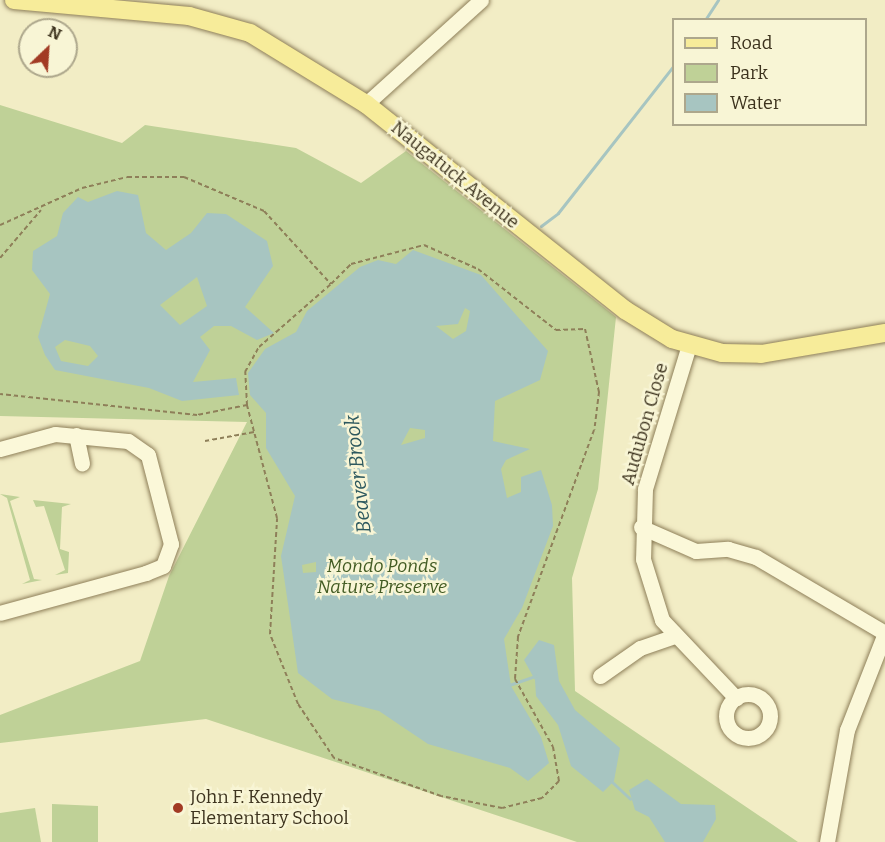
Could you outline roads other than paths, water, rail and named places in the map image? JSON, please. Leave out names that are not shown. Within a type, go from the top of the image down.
[{"type":"main road","name":"Naugatuck Avenue","points":[[14,0],[227,24],[296,57],[366,104],[625,310],[689,345],[761,354],[885,333]]},
{"type":"street","points":[[366,104],[481,0]]},
{"type":"street","name":"Audubon Close","points":[[689,345],[649,472],[641,527],[653,604],[674,636],[736,698]]},
{"type":"street","points":[[0,449],[55,434],[117,437],[148,455],[171,544],[163,566],[146,573],[0,613]]},
{"type":"street","points":[[76,435],[82,463]]},
{"type":"street","points":[[641,527],[696,551],[728,549],[756,557],[885,633],[847,730],[827,842]]},
{"type":"street","points":[[600,676],[640,648],[674,636]]},
{"type":"water","points":[[117,191],[138,195],[146,233],[166,250],[191,233],[207,213],[226,214],[267,241],[273,266],[245,307],[274,333],[257,340],[231,326],[214,326],[200,337],[210,350],[193,382],[236,378],[239,395],[182,401],[149,388],[55,370],[45,355],[38,337],[50,294],[32,270],[33,251],[57,236],[63,213],[78,197],[88,202]],"holes":[[[197,277],[207,306],[180,325],[160,305]],[[65,340],[90,346],[98,356],[88,366],[61,361],[55,347]]]},
{"type":"water","points":[[413,250],[481,275],[548,351],[540,380],[495,401],[493,441],[530,449],[506,460],[501,469],[507,498],[521,492],[521,477],[541,470],[552,505],[553,526],[522,608],[504,639],[511,686],[541,737],[549,763],[528,781],[510,768],[428,744],[379,711],[332,699],[298,673],[281,556],[295,496],[266,448],[266,413],[250,395],[248,373],[265,349],[296,332],[307,311],[360,267],[378,260],[396,264]],"holes":[[[465,308],[470,311],[466,331],[453,339],[436,326],[458,324]],[[410,428],[425,430],[425,438],[401,445]],[[316,562],[316,572],[303,573],[302,565]]]},
{"type":"water","points":[[539,640],[554,645],[559,681],[575,710],[620,748],[614,781],[603,792],[571,766],[558,725],[536,696],[535,680],[524,660]]},
{"type":"water","points":[[647,779],[681,804],[715,805],[716,819],[703,842],[665,842],[649,817],[635,810],[629,790]]},
{"type":"waterway","name":"Beaver Brook","points":[[706,18],[718,0]]},
{"type":"waterway","name":"Beaver Brook","points":[[541,226],[558,213],[672,68]]},
{"type":"waterway","name":"Beaver Brook","points":[[509,685],[535,676]]},
{"type":"waterway","name":"Beaver Brook","points":[[611,781],[630,799]]},
{"type":"place","name":"John F. Kennedy Elementary School","points":[[178,808]]},
{"type":"park label","name":"Mondo Ponds Nature Preserve","points":[[382,577]]}]
